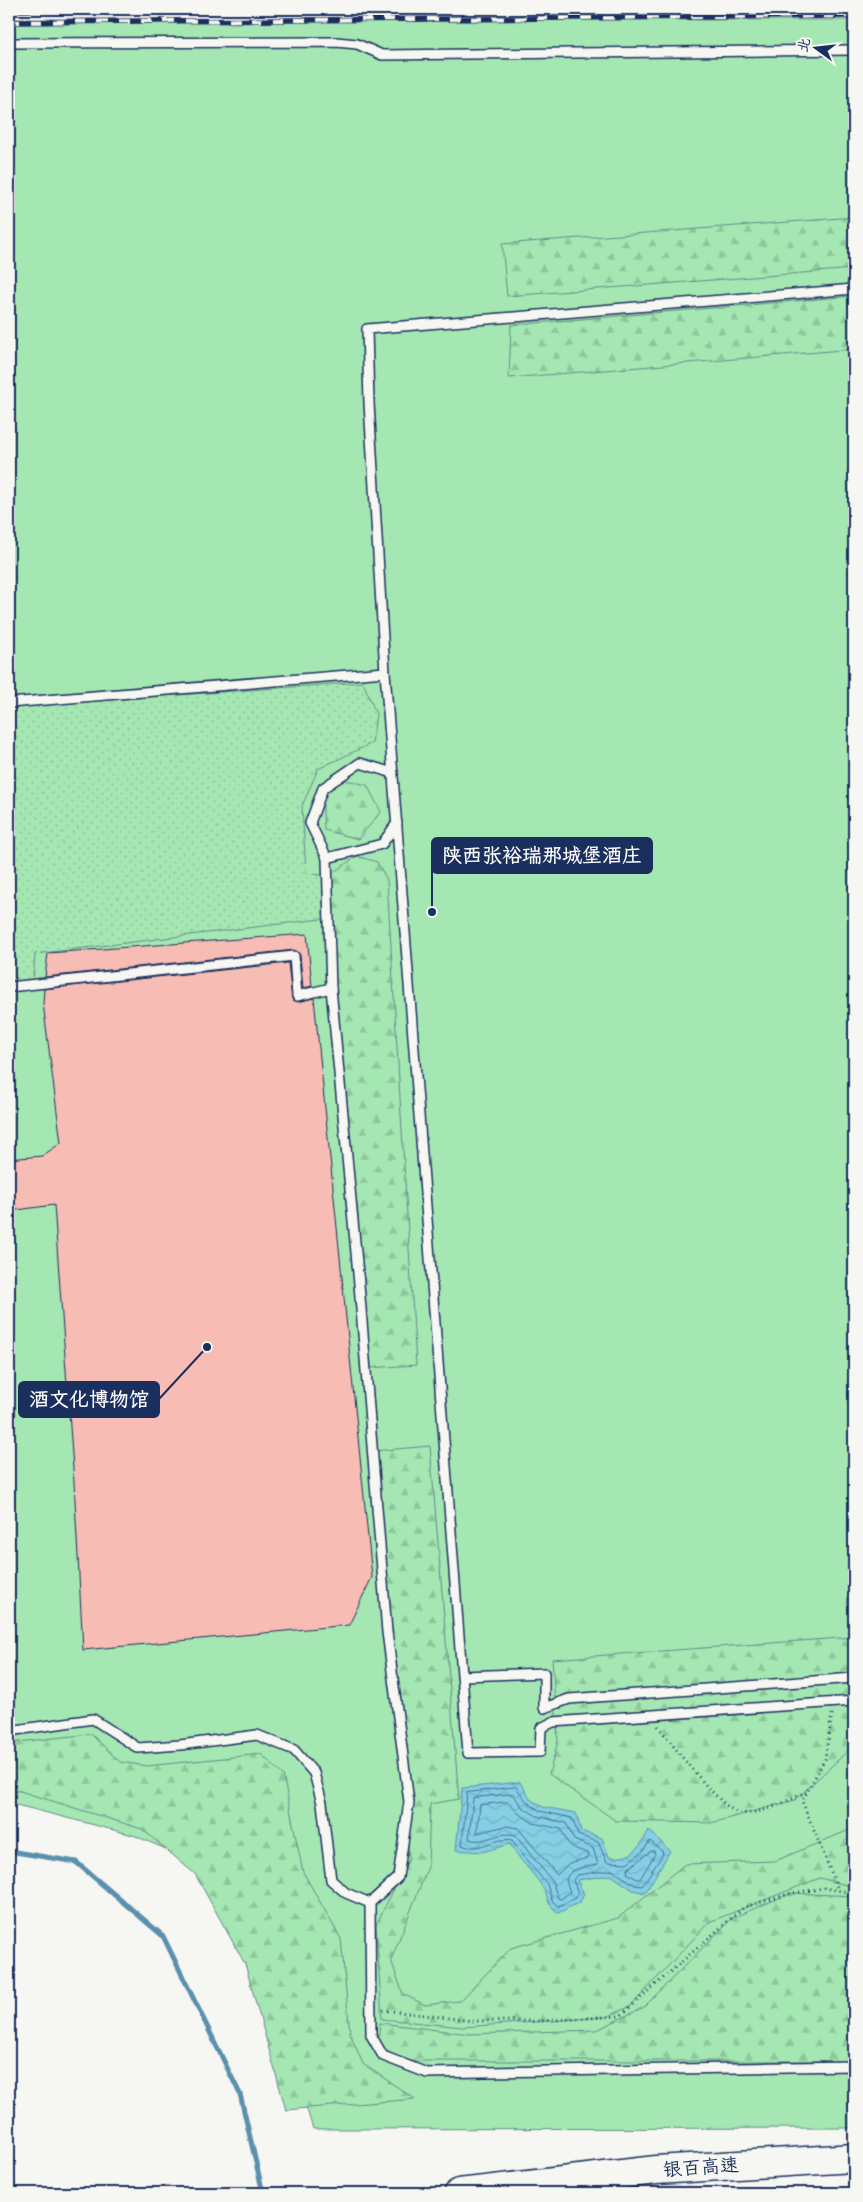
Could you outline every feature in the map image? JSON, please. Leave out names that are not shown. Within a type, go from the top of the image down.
[{"type":"highway","name":"银百高速","points":[[459,2193],[656,2170],[854,2158]]},
{"type":"lane","points":[[9,43],[336,42],[357,44],[382,55],[854,50]]},
{"type":"lane","points":[[854,289],[367,329],[369,403],[385,672],[468,1753],[540,1752],[541,1728],[553,1722],[854,1701]]},
{"type":"lane","points":[[9,702],[385,672]]},
{"type":"lane","points":[[393,772],[360,763],[324,788],[310,823],[327,858],[331,988],[360,1294],[387,1632],[409,1802],[398,1877],[370,1903],[371,2035],[383,2056],[427,2073],[854,2066]]},
{"type":"lane","points":[[327,858],[382,844],[397,823]]},
{"type":"lane","points":[[9,987],[294,956],[296,996],[331,988]]},
{"type":"lane","points":[[462,1676],[544,1673],[544,1708],[568,1699],[854,1678]]},
{"type":"lane","points":[[9,1731],[93,1719],[138,1748],[180,1745],[257,1735],[294,1750],[314,1773],[322,1803],[331,1880],[346,1894],[370,1903]]},
{"type":"path","points":[[834,1702],[826,1759],[802,1801],[838,1890]]},
{"type":"path","points":[[650,1716],[723,1804],[738,1813],[761,1812],[806,1792]]},
{"type":"path","points":[[372,2008],[473,2021],[540,2022],[620,2016],[744,1906],[793,1893],[824,1888],[854,1893]]},
{"type":"green space","points":[[9,19],[854,20],[854,2128],[313,2129],[283,2032],[194,1861],[133,1835],[9,1803]]},
{"type":"green space","points":[[854,217],[854,269],[507,296],[502,244]]},
{"type":"green space","points":[[854,296],[854,349],[509,378],[511,325]]},
{"type":"green space","points":[[363,682],[376,714],[372,743],[318,769],[302,806],[306,873],[328,876],[329,918],[35,954],[33,982],[9,985],[9,707]]},
{"type":"green space","points":[[346,780],[367,785],[381,812],[358,839],[324,830],[322,791]]},
{"type":"green space","points":[[357,856],[377,862],[387,880],[416,1365],[368,1368],[329,918],[328,876]]},
{"type":"green space","points":[[430,1446],[459,1799],[430,1804],[428,1867],[391,1960],[403,1994],[425,2005],[460,2001],[511,1948],[618,1918],[685,1864],[775,1861],[854,1828],[854,1887],[820,1878],[709,1922],[631,2006],[607,2017],[462,2027],[382,2019],[376,1925],[409,1859],[373,1451]]},
{"type":"green space","points":[[854,1637],[854,1745],[795,1800],[711,1823],[616,1821],[549,1774],[558,1741],[552,1659]]},
{"type":"green space","points":[[91,1734],[120,1762],[147,1766],[261,1754],[283,1775],[303,1872],[341,1939],[350,2033],[363,2064],[415,2099],[286,2110],[245,1964],[195,1874],[142,1829],[20,1791],[9,1790],[9,1743]]},
{"type":"green space","points":[[791,1893],[854,1896],[854,2061],[398,2061],[378,2041],[380,2023],[470,2034],[597,2030],[644,2007],[732,1918]]},
{"type":"water","points":[[520,1782],[530,1799],[543,1807],[576,1813],[581,1831],[602,1838],[609,1857],[629,1855],[634,1852],[649,1830],[670,1851],[645,1893],[633,1890],[611,1875],[577,1880],[584,1894],[580,1902],[558,1913],[549,1902],[542,1886],[510,1844],[482,1852],[456,1850],[462,1788]]},
{"type":"building","points":[[307,934],[312,986],[303,988],[300,955],[294,950],[45,977],[48,953]]},
{"type":"building","points":[[288,963],[292,999],[298,1002],[314,998],[372,1577],[349,1625],[83,1650],[74,1482],[54,1205],[9,1211],[9,1159],[42,1156],[61,1143],[43,1003],[44,989]]},
{"type":"waterway","points":[[9,1851],[76,1862],[163,1936],[240,2094],[263,2193]]},
{"type":"railway","points":[[9,10],[105,9]]},
{"type":"railway","points":[[9,22],[854,16]]},
{"type":"place","name":"陕西张裕瑞那城堡酒庄","points":[[432,912]]},
{"type":"place","name":"酒文化博物馆","points":[[207,1347]]}]
